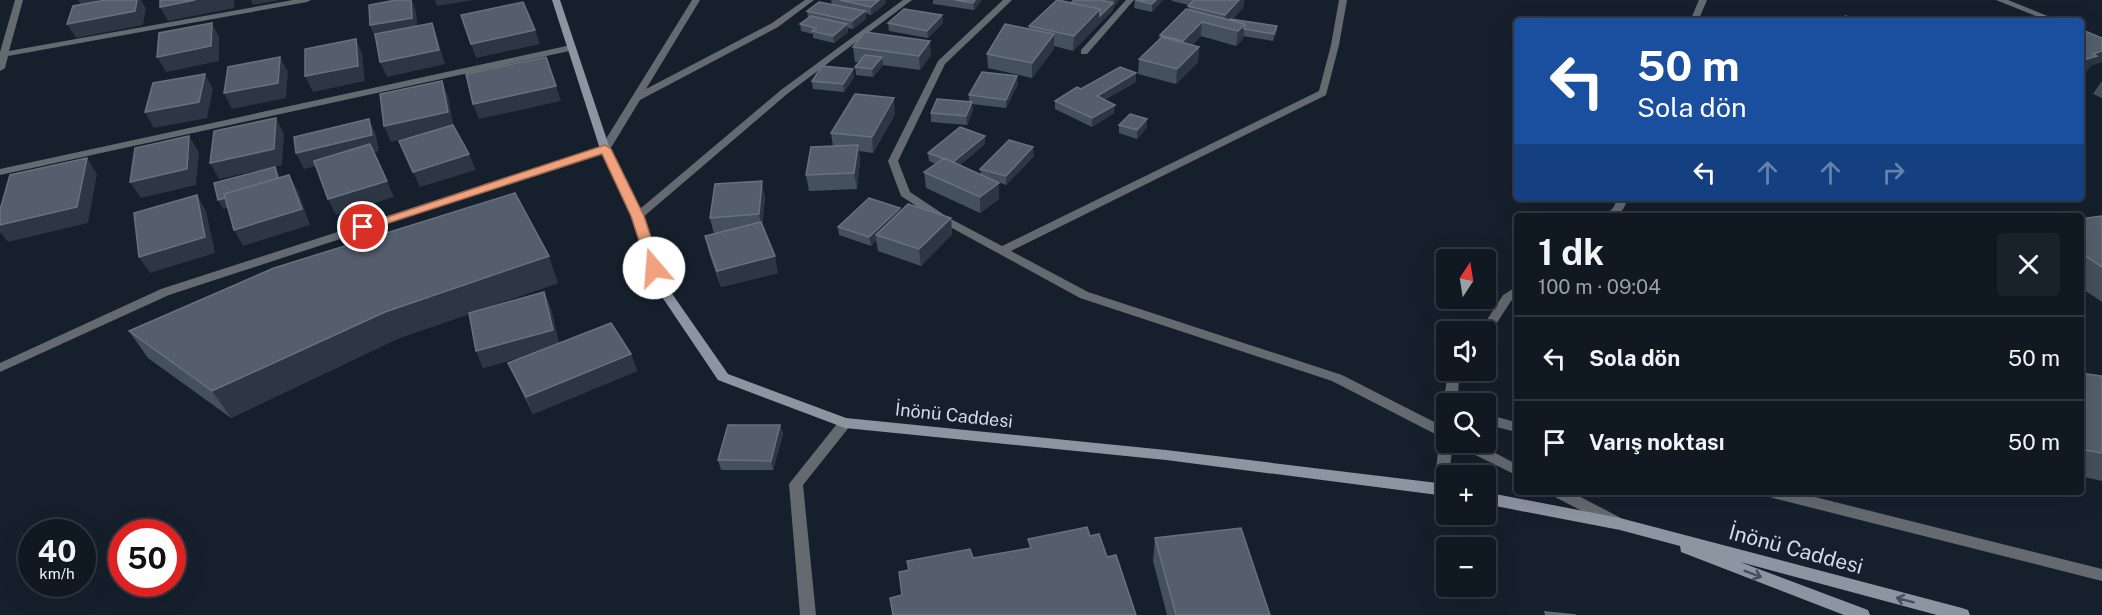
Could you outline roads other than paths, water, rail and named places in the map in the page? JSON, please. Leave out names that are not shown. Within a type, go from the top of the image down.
[{"type":"main road","name":"İnönü Caddesi","points":[[556,0],[605,149],[638,216],[660,285],[723,377],[844,423],[1166,455],[1436,489]]},
{"type":"main road","name":"İnönü Caddesi","points":[[1496,500],[1620,524],[1962,615]]},
{"type":"main road","name":"İnönü Caddesi","points":[[1620,524],[1862,615]]},
{"type":"street","points":[[0,68],[19,0]]},
{"type":"street","points":[[3,54],[307,0]]},
{"type":"street","points":[[0,368],[165,292],[605,149],[696,0]]},
{"type":"street","points":[[636,99],[775,25],[810,0]]},
{"type":"street","points":[[638,216],[784,92],[908,0]]},
{"type":"street","points":[[1008,0],[941,63],[893,161],[905,194],[945,220],[1084,295],[1337,378],[1436,429]]},
{"type":"street","points":[[1084,52],[1130,0]]},
{"type":"street","points":[[1003,250],[1323,93],[1343,0]]},
{"type":"street","points":[[1695,18],[1703,0]]},
{"type":"street","points":[[2000,0],[2048,18]]},
{"type":"street","points":[[0,172],[572,48]]},
{"type":"street","points":[[1492,321],[1507,298],[1514,293]]},
{"type":"street","points":[[1496,422],[1514,426]]},
{"type":"street","points":[[808,615],[796,484],[844,423]]},
{"type":"street","points":[[1483,453],[1514,469]]},
{"type":"street","points":[[1564,495],[1620,524]]},
{"type":"street","points":[[1785,495],[2102,575]]}]
